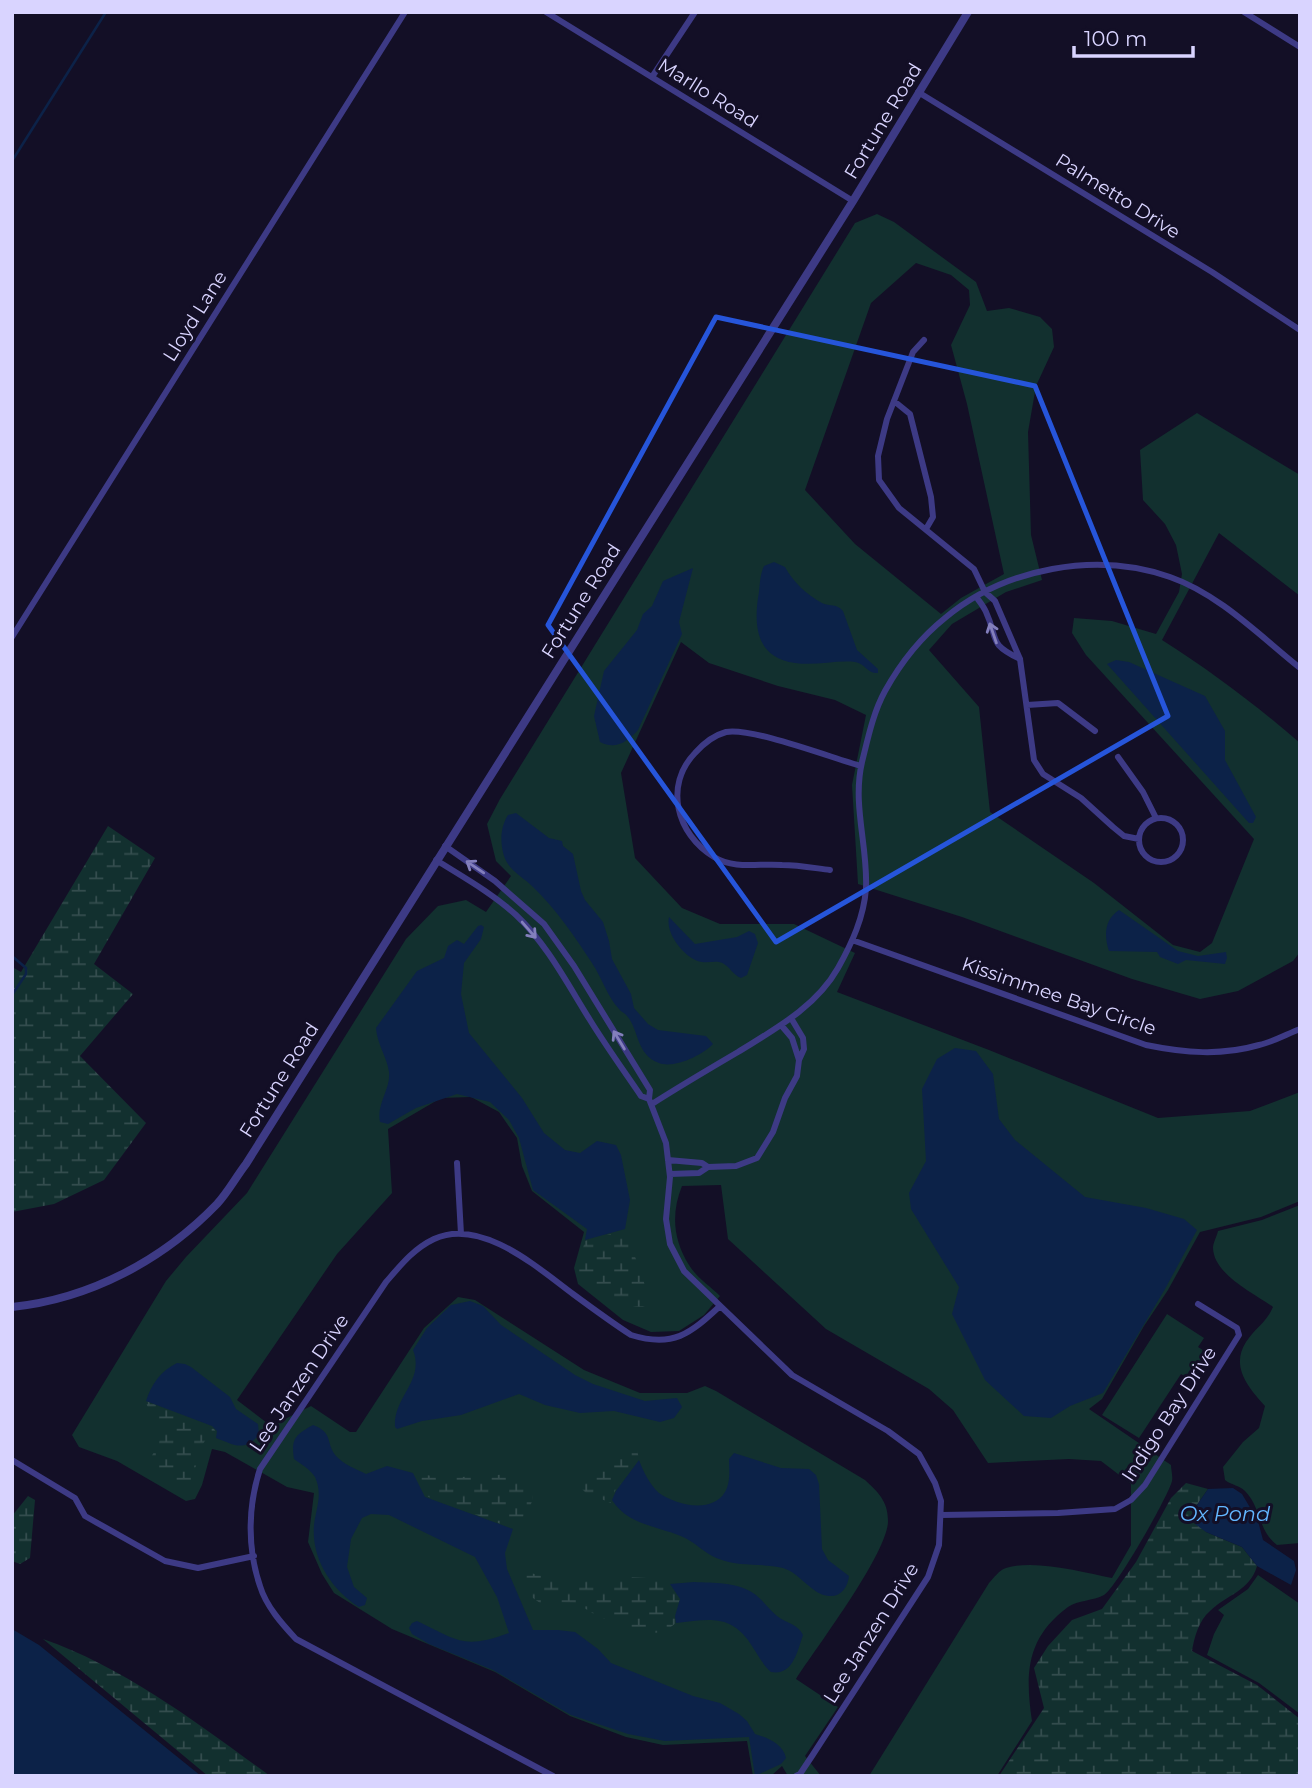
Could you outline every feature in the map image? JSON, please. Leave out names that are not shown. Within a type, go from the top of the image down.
[{"type":"street","name":"Lloyd Lane","points":[[12,637],[405,12]]},
{"type":"street","name":"Marllo Road","points":[[547,12],[853,201]]},
{"type":"street","points":[[652,77],[695,12]]},
{"type":"street","name":"Fortune Road","points":[[12,1307],[33,1305],[94,1289],[147,1261],[217,1203],[246,1164],[853,201],[968,12]]},
{"type":"street","points":[[1244,12],[1300,47]]},
{"type":"street","name":"Palmetto Drive","points":[[918,92],[1300,330]]},
{"type":"street","points":[[924,340],[912,352],[894,401],[878,456],[879,480],[899,508],[974,569],[985,592],[995,601],[1020,659],[1034,760],[1042,774],[1081,798],[1124,836],[1139,839]]},
{"type":"street","points":[[894,401],[910,414],[931,498],[933,517],[926,529]]},
{"type":"street","points":[[436,860],[485,891],[516,915],[551,958],[641,1096],[650,1102],[791,1018],[814,999],[837,970],[862,916],[866,887],[860,828],[861,765],[880,703],[900,667],[921,641],[946,617],[985,592],[1041,571],[1076,565],[1121,566],[1170,577],[1214,599],[1300,668]]},
{"type":"street","points":[[976,598],[986,610],[995,643],[1002,650],[1020,659]]},
{"type":"street","points":[[1027,705],[1058,703],[1096,731]]},
{"type":"street","points":[[830,870],[782,864],[734,865],[714,857],[697,843],[683,823],[677,784],[685,763],[705,743],[726,732],[752,733],[861,765]]},
{"type":"street","points":[[1118,757],[1143,792],[1156,818]]},
{"type":"street","points":[[1156,818],[1171,819],[1182,830],[1183,845],[1180,852],[1168,861],[1154,861],[1143,852],[1139,839],[1144,825],[1156,818]]},
{"type":"street","name":"Lee Janzen Drive","points":[[444,846],[493,879],[544,924],[588,989],[650,1090],[650,1102],[666,1143],[670,1174],[666,1219],[670,1244],[684,1271],[792,1375],[888,1431],[919,1454],[935,1483],[941,1501],[939,1545],[928,1577],[813,1756],[796,1776]]},
{"type":"street","points":[[485,891],[493,879]]},
{"type":"street","name":"Kissimmee Bay Circle","points":[[852,940],[1146,1045],[1183,1053],[1210,1053],[1260,1045],[1300,1029]]},
{"type":"street","points":[[576,997],[588,989]]},
{"type":"street","points":[[670,1174],[699,1173],[708,1167],[736,1166],[757,1158],[773,1132],[785,1098],[797,1076],[804,1049],[803,1038],[791,1018]]},
{"type":"street","points":[[780,1025],[796,1046],[799,1060]]},
{"type":"street","points":[[668,1160],[702,1163],[708,1167]]},
{"type":"street","points":[[457,1163],[461,1234]]},
{"type":"street","name":"Lee Janzen Drive","points":[[553,1776],[296,1639],[279,1620],[260,1587],[250,1528],[253,1491],[260,1469],[386,1282],[410,1255],[435,1238],[461,1234],[488,1239],[523,1256],[631,1335],[649,1340],[674,1338],[694,1331],[720,1307]]},
{"type":"street","name":"Indigo Bay Drive","points":[[941,1514],[1081,1512],[1115,1509],[1131,1500],[1145,1485],[1239,1335],[1237,1328],[1198,1304]]},
{"type":"street","points":[[12,1460],[75,1498],[85,1516],[165,1561],[198,1568],[254,1556]]},
{"type":"highlighted area","points":[[716,317],[1035,386],[1168,716],[776,942],[548,625]]},
{"type":"green space","points":[[877,214],[894,222],[976,282],[987,311],[1009,308],[1040,317],[1052,329],[1054,347],[1036,386],[1028,432],[1031,535],[1042,580],[1006,592],[952,624],[929,650],[979,707],[990,812],[1094,883],[1173,945],[1200,952],[1212,943],[1254,839],[1086,655],[1072,633],[1074,618],[1112,621],[1156,634],[1179,592],[1182,574],[1176,545],[1165,524],[1143,500],[1140,450],[1197,413],[1300,475],[1300,596],[1219,533],[1162,640],[1233,689],[1300,743],[1300,952],[1293,961],[1238,991],[1200,999],[1132,979],[962,917],[858,884],[852,785],[866,715],[835,700],[778,686],[709,663],[681,642],[621,773],[635,858],[682,908],[720,924],[794,924],[855,953],[837,992],[1158,1118],[1250,1111],[1300,1092],[1300,1201],[1261,1217],[1200,1232],[1102,1399],[1089,1409],[1171,1465],[1172,1481],[1141,1541],[1110,1589],[1100,1597],[1068,1607],[1054,1619],[1036,1644],[1029,1672],[1032,1721],[997,1776],[869,1776],[989,1583],[1001,1570],[1031,1565],[1112,1578],[1131,1545],[1131,1484],[1101,1461],[1069,1459],[988,1463],[953,1410],[929,1389],[826,1329],[728,1239],[721,1185],[682,1186],[675,1216],[677,1236],[689,1265],[695,1274],[720,1296],[704,1315],[679,1331],[651,1332],[623,1320],[578,1284],[574,1268],[584,1232],[532,1191],[522,1166],[517,1138],[499,1112],[471,1097],[441,1098],[388,1129],[392,1193],[337,1254],[237,1400],[271,1426],[311,1406],[350,1432],[356,1432],[424,1328],[458,1297],[475,1300],[584,1370],[640,1393],[687,1393],[705,1386],[865,1480],[884,1502],[888,1521],[885,1536],[864,1577],[796,1679],[838,1707],[805,1756],[821,1776],[788,1776],[782,1766],[772,1775],[753,1776],[747,1741],[663,1745],[626,1737],[570,1716],[495,1672],[392,1629],[334,1593],[308,1542],[314,1493],[287,1487],[225,1452],[212,1449],[202,1485],[195,1499],[186,1501],[117,1461],[79,1447],[72,1435],[166,1281],[247,1193],[406,939],[438,906],[466,900],[486,912],[511,876],[496,861],[487,824],[500,799],[855,223]],"holes":[[[916,263],[951,275],[969,290],[970,305],[951,345],[967,404],[1004,574],[961,598],[941,614],[855,544],[805,490],[871,303]]]},
{"type":"green space","points":[[108,826],[155,858],[94,964],[133,994],[80,1056],[146,1123],[104,1180],[54,1204],[12,1212],[12,967],[21,972]]},
{"type":"green space","points":[[1300,1205],[1300,1543],[1277,1545],[1266,1533],[1250,1497],[1243,1489],[1225,1480],[1223,1467],[1243,1442],[1259,1428],[1265,1406],[1244,1377],[1240,1360],[1246,1342],[1273,1307],[1227,1275],[1215,1258],[1213,1248],[1218,1231],[1262,1220]]},
{"type":"green space","points":[[625,1230],[646,1289],[645,1306],[628,1305],[608,1296],[589,1283],[577,1270],[585,1241]]},
{"type":"green space","points":[[1167,1314],[1204,1338],[1198,1347],[1209,1354],[1193,1381],[1181,1374],[1139,1438],[1102,1415]]},
{"type":"green space","points":[[146,1401],[212,1426],[216,1432],[214,1438],[206,1439],[203,1444],[189,1487],[181,1487],[148,1465],[162,1432]]},
{"type":"green space","points":[[626,1447],[637,1450],[639,1459],[615,1491],[613,1504],[599,1498],[592,1499],[582,1489],[584,1482],[600,1465]]},
{"type":"green space","points":[[414,1473],[444,1478],[513,1474],[533,1488],[532,1500],[514,1529],[426,1496]]},
{"type":"green space","name":"Ox Pond","points":[[1186,1483],[1208,1489],[1197,1505],[1206,1532],[1242,1547],[1257,1566],[1243,1587],[1206,1615],[1192,1651],[1257,1685],[1300,1719],[1300,1776],[999,1776],[1044,1708],[1034,1668],[1048,1646],[1072,1620],[1102,1609],[1136,1562],[1171,1498]]},
{"type":"green space","points":[[28,1496],[35,1500],[30,1558],[20,1564],[12,1561],[12,1516]]},
{"type":"green space","points":[[526,1572],[577,1584],[593,1579],[615,1581],[630,1577],[668,1584],[680,1599],[675,1616],[676,1623],[664,1632],[651,1633],[599,1617],[576,1603],[540,1603],[526,1593],[521,1575]]},
{"type":"green space","points":[[1258,1575],[1300,1604],[1300,1714],[1259,1683],[1207,1655],[1224,1615],[1218,1610],[1248,1589]]},
{"type":"green space","points":[[43,1639],[104,1665],[133,1682],[270,1776],[208,1776]]},
{"type":"water","points":[[774,562],[785,567],[796,583],[811,596],[843,611],[857,650],[878,669],[878,673],[871,672],[855,662],[795,663],[782,660],[765,647],[757,628],[757,604],[764,566]]},
{"type":"water","points":[[693,568],[679,622],[682,634],[638,730],[621,744],[600,742],[594,716],[604,671],[637,630],[643,614],[652,606],[663,581]]},
{"type":"water","points":[[1116,660],[1129,662],[1205,696],[1225,731],[1225,760],[1256,817],[1253,823],[1249,823],[1107,664]]},
{"type":"water","points":[[516,813],[549,838],[562,841],[563,846],[573,854],[581,891],[603,922],[612,959],[631,994],[634,1008],[648,1024],[658,1030],[706,1036],[713,1044],[688,1060],[672,1064],[659,1063],[646,1054],[631,1021],[611,998],[572,933],[541,896],[506,861],[502,830],[508,815]]},
{"type":"water","points":[[1119,910],[1178,951],[1198,956],[1226,952],[1225,964],[1186,960],[1178,964],[1160,957],[1157,952],[1109,951],[1106,929],[1110,919]]},
{"type":"water","points":[[669,917],[695,944],[737,937],[749,931],[755,934],[758,943],[747,975],[741,978],[722,963],[702,962],[690,957],[673,938]]},
{"type":"water","points":[[481,925],[484,927],[481,939],[464,963],[461,994],[469,1033],[522,1098],[544,1133],[565,1150],[580,1153],[597,1141],[616,1145],[621,1155],[630,1200],[625,1229],[585,1240],[587,1229],[533,1190],[519,1138],[509,1120],[490,1102],[457,1094],[416,1108],[388,1124],[380,1122],[380,1109],[389,1072],[376,1028],[417,971],[444,958],[448,946],[457,940],[464,944]]},
{"type":"water","points":[[955,1048],[976,1051],[993,1074],[999,1119],[1015,1140],[1085,1197],[1146,1208],[1184,1219],[1197,1230],[1103,1393],[1070,1406],[1051,1418],[1024,1416],[985,1380],[952,1314],[959,1287],[911,1209],[909,1193],[926,1161],[922,1089],[937,1059]]},
{"type":"water","points":[[470,1301],[483,1306],[501,1325],[575,1375],[593,1384],[645,1401],[677,1398],[682,1407],[674,1418],[660,1422],[614,1411],[580,1413],[545,1405],[519,1394],[461,1415],[422,1421],[397,1429],[396,1416],[415,1371],[413,1350],[427,1328],[451,1305]]},
{"type":"water","points":[[177,1363],[191,1367],[230,1397],[236,1409],[258,1424],[259,1435],[248,1444],[234,1445],[216,1438],[217,1431],[212,1426],[146,1401],[158,1378]]},
{"type":"water","points":[[313,1425],[324,1431],[336,1456],[350,1466],[366,1474],[387,1466],[413,1473],[425,1497],[513,1529],[505,1553],[507,1569],[533,1630],[575,1632],[598,1649],[611,1663],[693,1696],[720,1703],[747,1721],[755,1734],[778,1745],[786,1758],[781,1764],[755,1776],[749,1737],[665,1741],[628,1734],[571,1715],[493,1670],[429,1644],[412,1634],[409,1628],[417,1621],[452,1638],[470,1642],[509,1633],[497,1597],[475,1557],[389,1515],[371,1514],[362,1518],[351,1539],[347,1567],[354,1587],[367,1598],[365,1605],[359,1607],[349,1600],[332,1583],[316,1550],[314,1525],[319,1495],[315,1477],[294,1459],[296,1438]]},
{"type":"water","points":[[734,1453],[781,1468],[809,1469],[816,1475],[819,1484],[822,1549],[828,1560],[849,1576],[840,1593],[833,1596],[823,1595],[783,1568],[735,1563],[715,1557],[687,1539],[627,1516],[612,1500],[639,1460],[659,1493],[684,1504],[712,1503],[719,1499],[727,1488],[729,1459]]},
{"type":"water","name":"Ox Pond","points":[[1233,1488],[1242,1494],[1258,1521],[1263,1540],[1294,1561],[1296,1570],[1291,1585],[1257,1566],[1242,1547],[1206,1532],[1195,1524],[1197,1505],[1208,1489]]},
{"type":"water","points":[[694,1582],[747,1589],[777,1616],[798,1628],[803,1635],[789,1667],[771,1672],[740,1631],[724,1622],[706,1620],[676,1623],[675,1616],[680,1599],[670,1584]]},
{"type":"water","points":[[12,1629],[39,1645],[201,1776],[12,1776]]},
{"type":"waterway","points":[[12,161],[106,12]]},
{"type":"waterway","points":[[12,956],[26,968],[26,974],[12,995]]}]
